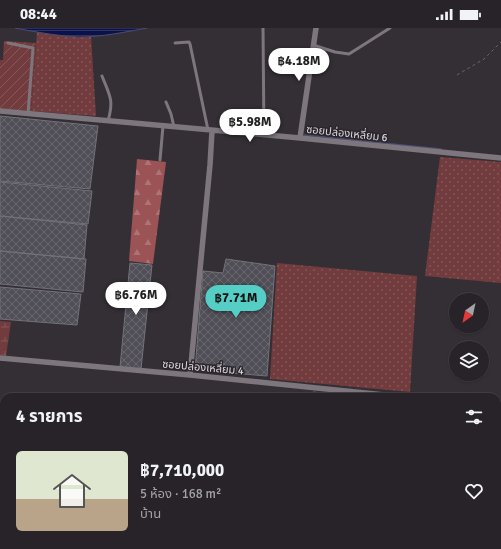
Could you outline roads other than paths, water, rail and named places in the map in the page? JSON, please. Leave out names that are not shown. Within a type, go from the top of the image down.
[{"type":"street","points":[[300,138],[316,28]]},
{"type":"street","name":"ซอยปล่องเหลี่ยม 6","points":[[0,111],[501,158]]},
{"type":"street","points":[[190,375],[210,165],[210,131]]},
{"type":"street","name":"ซอยปล่องเหลี่ยม 4","points":[[0,358],[190,375],[365,393]]},
{"type":"lane","points":[[263,28],[264,135]]},
{"type":"lane","points":[[313,45],[335,52],[349,54],[390,28]]},
{"type":"lane","points":[[175,43],[189,42],[190,44],[210,131]]},
{"type":"lane","points":[[8,43],[33,48],[28,114]]},
{"type":"lane","points":[[102,76],[111,98],[111,111],[108,121]]},
{"type":"lane","points":[[166,102],[174,127]]},
{"type":"lane","points":[[160,160],[163,126]]},
{"type":"waterway","points":[[304,135],[441,149]]}]
